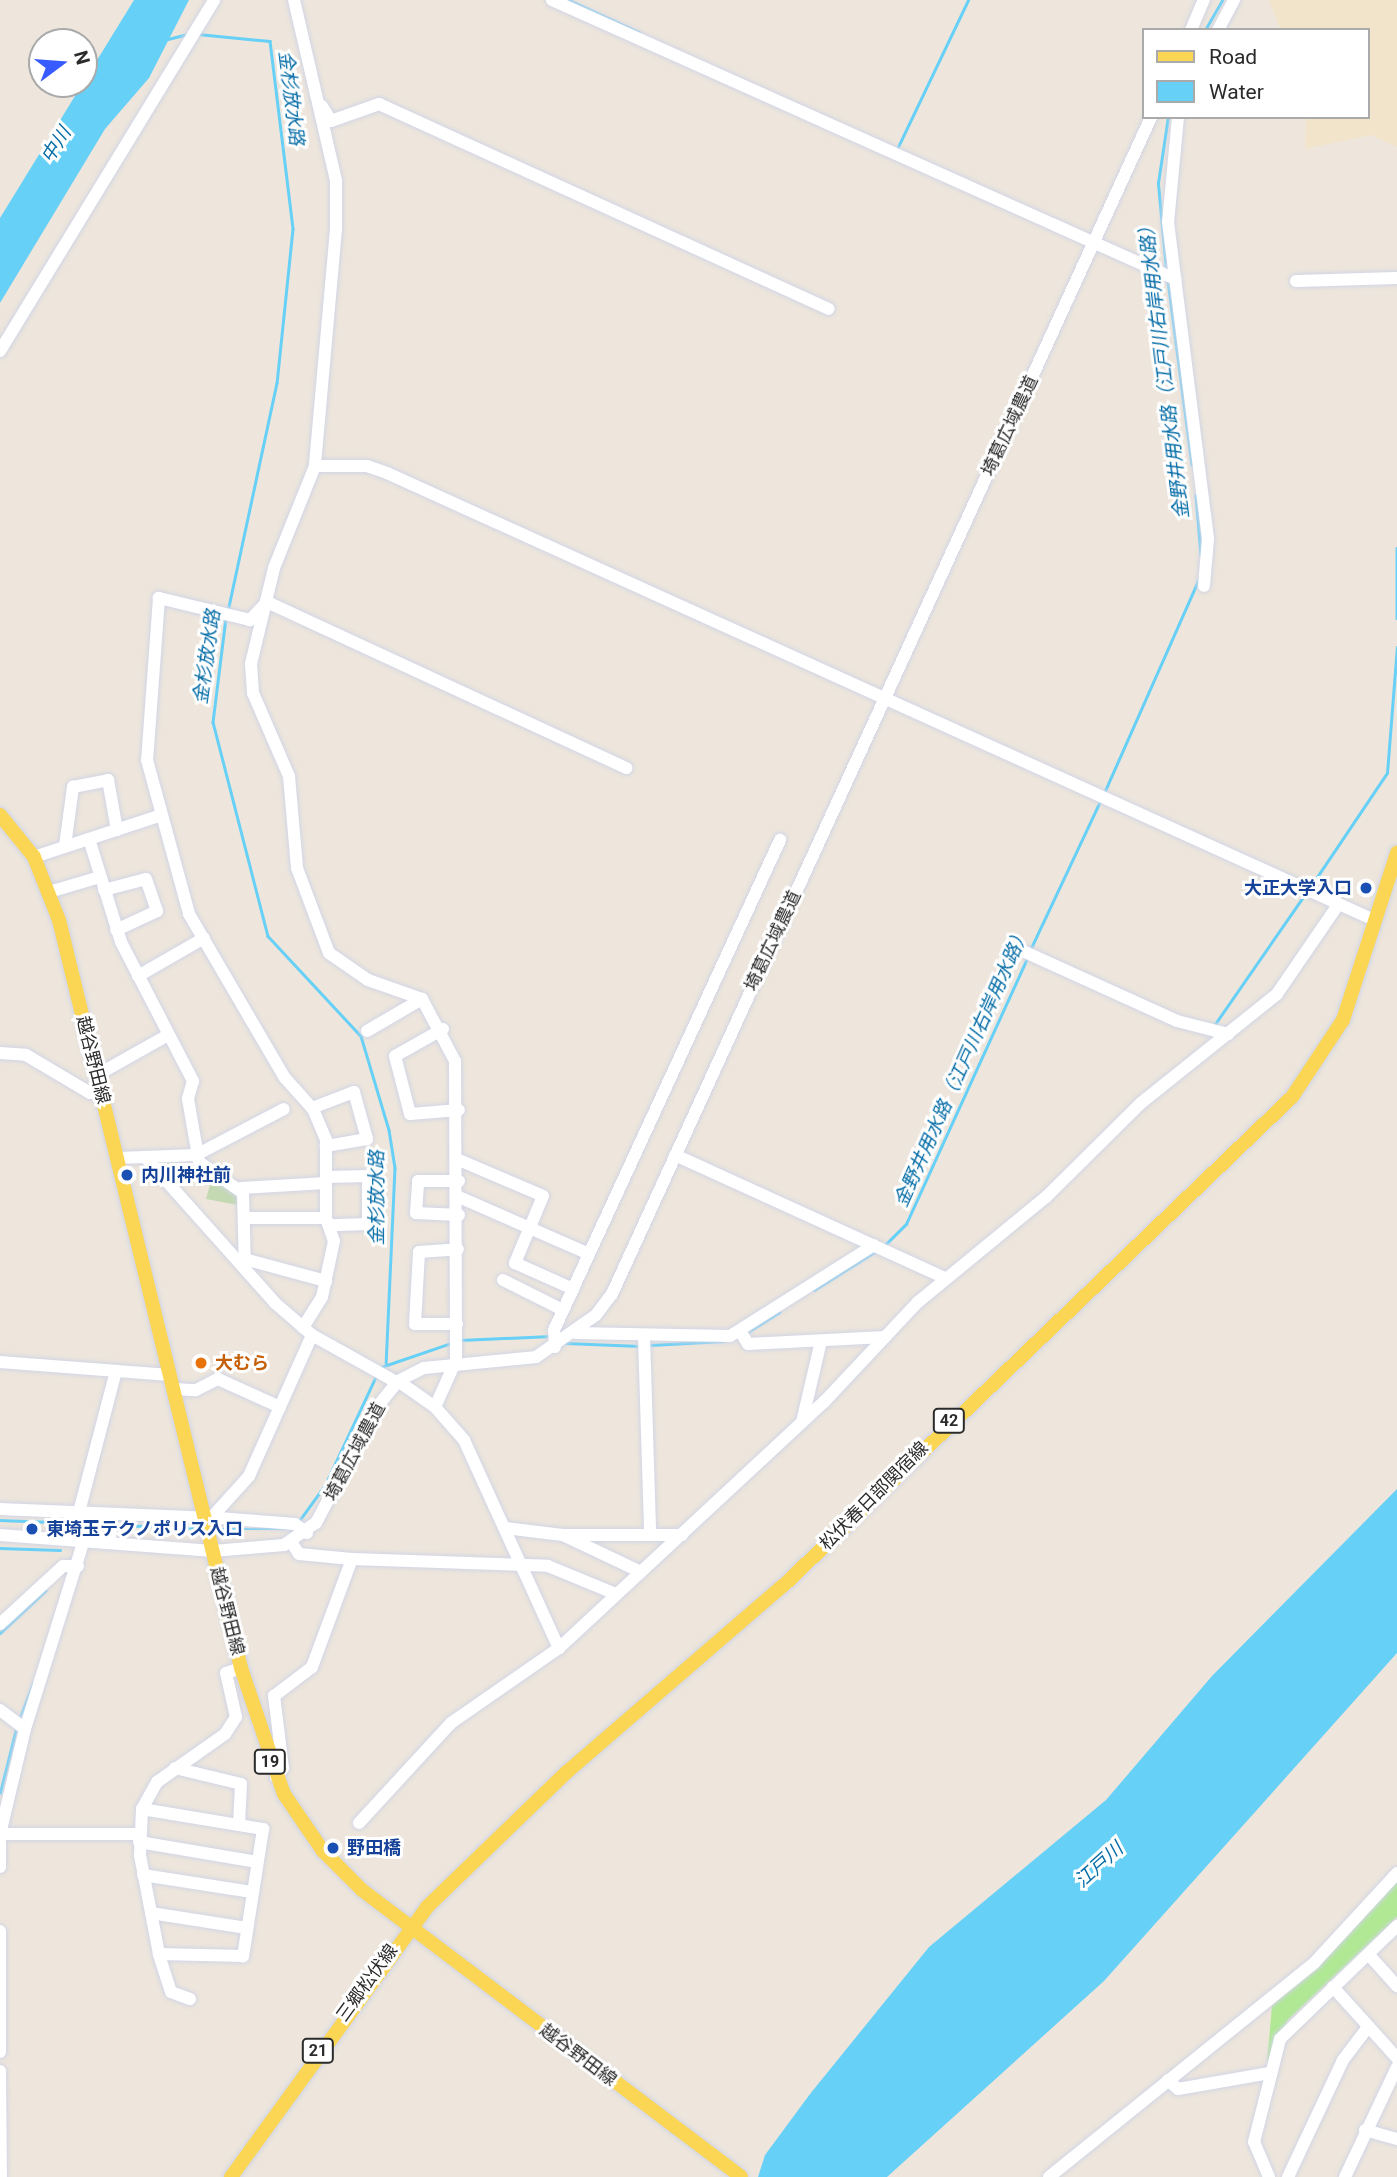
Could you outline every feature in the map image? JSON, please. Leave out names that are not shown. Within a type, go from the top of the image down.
[{"type":"main road","name":"越谷野田線","points":[[0,816],[34,857],[49,892],[209,1519],[213,1552],[241,1668],[276,1777],[332,1861],[413,1931],[741,2177]]},
{"type":"main road","name":"松伏春日部関宿線","points":[[413,1931],[567,1772],[784,1585],[1292,1097],[1343,1020],[1372,919],[1397,853]]},
{"type":"main road","name":"三郷松伏線","points":[[231,2177],[413,1931]]},
{"type":"street","points":[[0,351],[214,0]]},
{"type":"street","points":[[294,0],[336,181],[315,466],[267,602],[251,664],[253,694],[289,776],[298,867],[309,912],[329,953],[369,980],[422,999],[443,1029],[455,1061],[459,1160],[455,1365],[435,1407]]},
{"type":"street","points":[[552,0],[1092,247],[1170,279]]},
{"type":"street","points":[[1192,28],[1204,0]]},
{"type":"street","points":[[1219,28],[1234,0]]},
{"type":"street","points":[[310,77],[331,121],[379,104],[829,309]]},
{"type":"street","name":"埼葛広域農道","points":[[307,1533],[397,1381],[455,1365],[512,1362],[554,1339],[576,1334],[612,1294],[1150,119]]},
{"type":"street","points":[[1178,119],[1167,193],[1170,279],[1204,586]]},
{"type":"street","points":[[1296,281],[1397,278]]},
{"type":"street","points":[[315,466],[367,466],[387,473],[1101,800],[1372,919]]},
{"type":"street","points":[[209,1519],[249,1476],[280,1407],[308,1331],[326,1281],[334,1241],[328,1222],[326,1146],[312,1108],[285,1078],[181,895],[147,760],[159,597],[250,620],[267,602]]},
{"type":"street","points":[[267,602],[626,768]]},
{"type":"street","points":[[65,846],[73,787],[108,780],[117,830]]},
{"type":"street","points":[[34,857],[159,816]]},
{"type":"street","points":[[89,839],[116,930],[193,1082],[188,1099],[196,1155],[241,1188],[368,1176],[368,1223],[247,1218]]},
{"type":"street","points":[[554,1339],[573,1289],[780,839]]},
{"type":"street","points":[[49,892],[146,879],[157,911],[116,930]]},
{"type":"street","points":[[359,1823],[451,1723],[559,1648],[802,1422],[945,1278],[1295,975],[1338,905]]},
{"type":"street","points":[[138,976],[204,938]]},
{"type":"street","points":[[1029,953],[1177,1021],[1228,1034]]},
{"type":"street","points":[[367,1031],[422,999]]},
{"type":"street","points":[[443,1029],[395,1056],[410,1114],[458,1110]]},
{"type":"street","points":[[97,1075],[168,1035]]},
{"type":"street","points":[[0,1053],[26,1055],[90,1093],[101,1092]]},
{"type":"street","points":[[312,1108],[354,1092],[367,1139],[326,1146]]},
{"type":"street","points":[[118,1158],[196,1155],[284,1109]]},
{"type":"street","points":[[675,1155],[945,1278]]},
{"type":"street","points":[[145,1157],[308,1331],[397,1381],[435,1407],[464,1440],[559,1648]]},
{"type":"street","points":[[459,1160],[543,1196],[515,1264],[573,1289]]},
{"type":"street","points":[[459,1181],[418,1181],[416,1213],[459,1214]]},
{"type":"street","points":[[241,1188],[247,1218],[247,1264]]},
{"type":"street","points":[[459,1197],[589,1254]]},
{"type":"street","points":[[742,1334],[878,1247]]},
{"type":"street","points":[[457,1324],[415,1324],[419,1252],[458,1249]]},
{"type":"street","points":[[247,1264],[326,1281]]},
{"type":"street","points":[[503,1280],[564,1310]]},
{"type":"street","points":[[576,1334],[644,1342],[742,1334],[821,1341],[885,1337]]},
{"type":"street","points":[[802,1422],[821,1341]]},
{"type":"street","points":[[644,1342],[650,1531]]},
{"type":"street","points":[[0,1362],[116,1371],[172,1382],[196,1390],[218,1379],[280,1407]]},
{"type":"street","points":[[79,1513],[116,1371]]},
{"type":"street","points":[[0,1509],[79,1513],[111,1527],[213,1552],[291,1542],[307,1533],[296,1524],[209,1519],[111,1527],[84,1540],[0,1535]]},
{"type":"street","points":[[505,1528],[563,1535],[650,1531],[682,1535]]},
{"type":"street","points":[[618,1556],[620,1531]]},
{"type":"street","points":[[563,1535],[618,1556],[641,1572]]},
{"type":"street","points":[[0,1867],[0,1834],[25,1729],[84,1540]]},
{"type":"street","points":[[291,1542],[299,1554],[352,1559],[521,1564],[570,1571],[616,1594]]},
{"type":"street","points":[[276,1777],[283,1768],[275,1696],[312,1667],[352,1559]]},
{"type":"street","points":[[0,1624],[62,1566],[78,1566]]},
{"type":"street","points":[[190,1998],[171,1992],[159,1954],[143,1875],[139,1838],[142,1808],[157,1782],[225,1734],[236,1717],[226,1673],[241,1668]]},
{"type":"street","points":[[0,1710],[25,1729]]},
{"type":"street","points":[[175,1768],[241,1784],[239,1825]]},
{"type":"street","points":[[142,1808],[263,1829],[243,1956],[159,1954]]},
{"type":"street","points":[[0,1834],[139,1838],[257,1862]]},
{"type":"street","points":[[1049,2177],[1315,1962],[1397,1873]]},
{"type":"street","points":[[143,1875],[252,1892]]},
{"type":"street","points":[[151,1913],[247,1928]]},
{"type":"street","points":[[1269,2177],[1254,2142],[1270,2073],[1292,2023],[1369,1955],[1397,1926]]},
{"type":"street","points":[[0,1931],[0,2052]]},
{"type":"street","points":[[1369,1955],[1397,1986]]},
{"type":"street","points":[[1333,1986],[1397,2057]]},
{"type":"street","points":[[1287,2177],[1343,2060],[1368,2027]]},
{"type":"street","points":[[1345,2177],[1397,2067]]},
{"type":"street","points":[[0,2071],[1,2177]]},
{"type":"street","points":[[1168,2080],[1178,2089],[1270,2073]]},
{"type":"street","points":[[1365,2130],[1397,2138]]},
{"type":"shaded area","points":[[1269,0],[1397,0],[1397,147],[1371,135],[1305,149],[1306,119],[1369,119],[1369,28],[1280,28]]},
{"type":"green space","points":[[212,1178],[237,1192],[243,1206],[206,1199]]},
{"type":"green space","points":[[1397,1882],[1397,1917],[1288,2020],[1267,2062],[1272,2006]]},
{"type":"water","name":"中川","points":[[134,0],[189,0],[149,78],[105,129],[0,303],[0,218],[74,98],[98,98],[98,59]]},
{"type":"water","name":"江戸川","points":[[1397,1489],[1397,1653],[1104,1981],[887,2177],[758,2177],[765,2155],[810,2094],[929,1947],[1106,1800],[1212,1676]]},
{"type":"waterway","points":[[569,0],[639,32]]},
{"type":"waterway","points":[[897,149],[968,0]]},
{"type":"waterway","name":"金野井用水路（江戸川右岸用水路）","points":[[1206,28],[1222,0]]},
{"type":"waterway","name":"金杉放水路","points":[[164,40],[188,34]]},
{"type":"waterway","name":"金杉放水路","points":[[198,34],[270,41],[293,229],[277,383],[228,612]]},
{"type":"waterway","name":"金野井用水路（江戸川右岸用水路）","points":[[1166,270],[1158,183],[1168,119]]},
{"type":"waterway","name":"金野井用水路（江戸川右岸用水路）","points":[[1168,280],[1192,464]]},
{"type":"waterway","name":"金野井用水路（江戸川右岸用水路）","points":[[1196,495],[1201,555]]},
{"type":"waterway","points":[[1397,548],[1397,618]]},
{"type":"waterway","name":"金野井用水路（江戸川右岸用水路）","points":[[1104,793],[1199,579]]},
{"type":"waterway","name":"金杉放水路","points":[[226,618],[213,722],[268,936],[361,1036],[389,1130],[395,1168],[386,1363]]},
{"type":"waterway","points":[[1311,886],[1387,773],[1397,647]]},
{"type":"waterway","name":"金野井用水路（江戸川右岸用水路）","points":[[1031,948],[1101,799]]},
{"type":"waterway","points":[[1213,1027],[1305,894]]},
{"type":"waterway","name":"金野井用水路（江戸川右岸用水路）","points":[[885,1245],[906,1224],[1027,958]]},
{"type":"waterway","name":"金野井用水路（江戸川右岸用水路）","points":[[814,1290],[876,1251]]},
{"type":"waterway","name":"金野井用水路（江戸川右岸用水路）","points":[[746,1333],[779,1312]]},
{"type":"waterway","name":"金野井用水路（江戸川右岸用水路）","points":[[460,1340],[551,1336]]},
{"type":"waterway","name":"金野井用水路（江戸川右岸用水路）","points":[[650,1345],[723,1341]]},
{"type":"waterway","name":"金野井用水路（江戸川右岸用水路）","points":[[381,1367],[451,1343]]},
{"type":"waterway","name":"金野井用水路（江戸川右岸用水路）","points":[[566,1343],[640,1346]]},
{"type":"waterway","name":"金野井用水路（江戸川右岸用水路）","points":[[299,1521],[325,1485],[376,1376]]},
{"type":"waterway","points":[[0,1520],[106,1524]]},
{"type":"waterway","name":"金野井用水路（江戸川右岸用水路）","points":[[116,1525],[203,1528]]},
{"type":"waterway","name":"金野井用水路（江戸川右岸用水路）","points":[[214,1529],[293,1529]]},
{"type":"waterway","points":[[0,1548],[60,1550]]},
{"type":"waterway","points":[[0,1633],[45,1591]]},
{"type":"waterway","points":[[19,1720],[33,1684]]},
{"type":"waterway","points":[[0,1793],[16,1729]]},
{"type":"place","name":"大正大学入口","points":[[1366,888]]},
{"type":"place","name":"内川神社前","points":[[127,1175]]},
{"type":"place","name":"大むら","points":[[201,1363]]},
{"type":"place","name":"東埼玉テクノポリス入口","points":[[32,1529]]},
{"type":"place","name":"野田橋","points":[[333,1848]]}]
